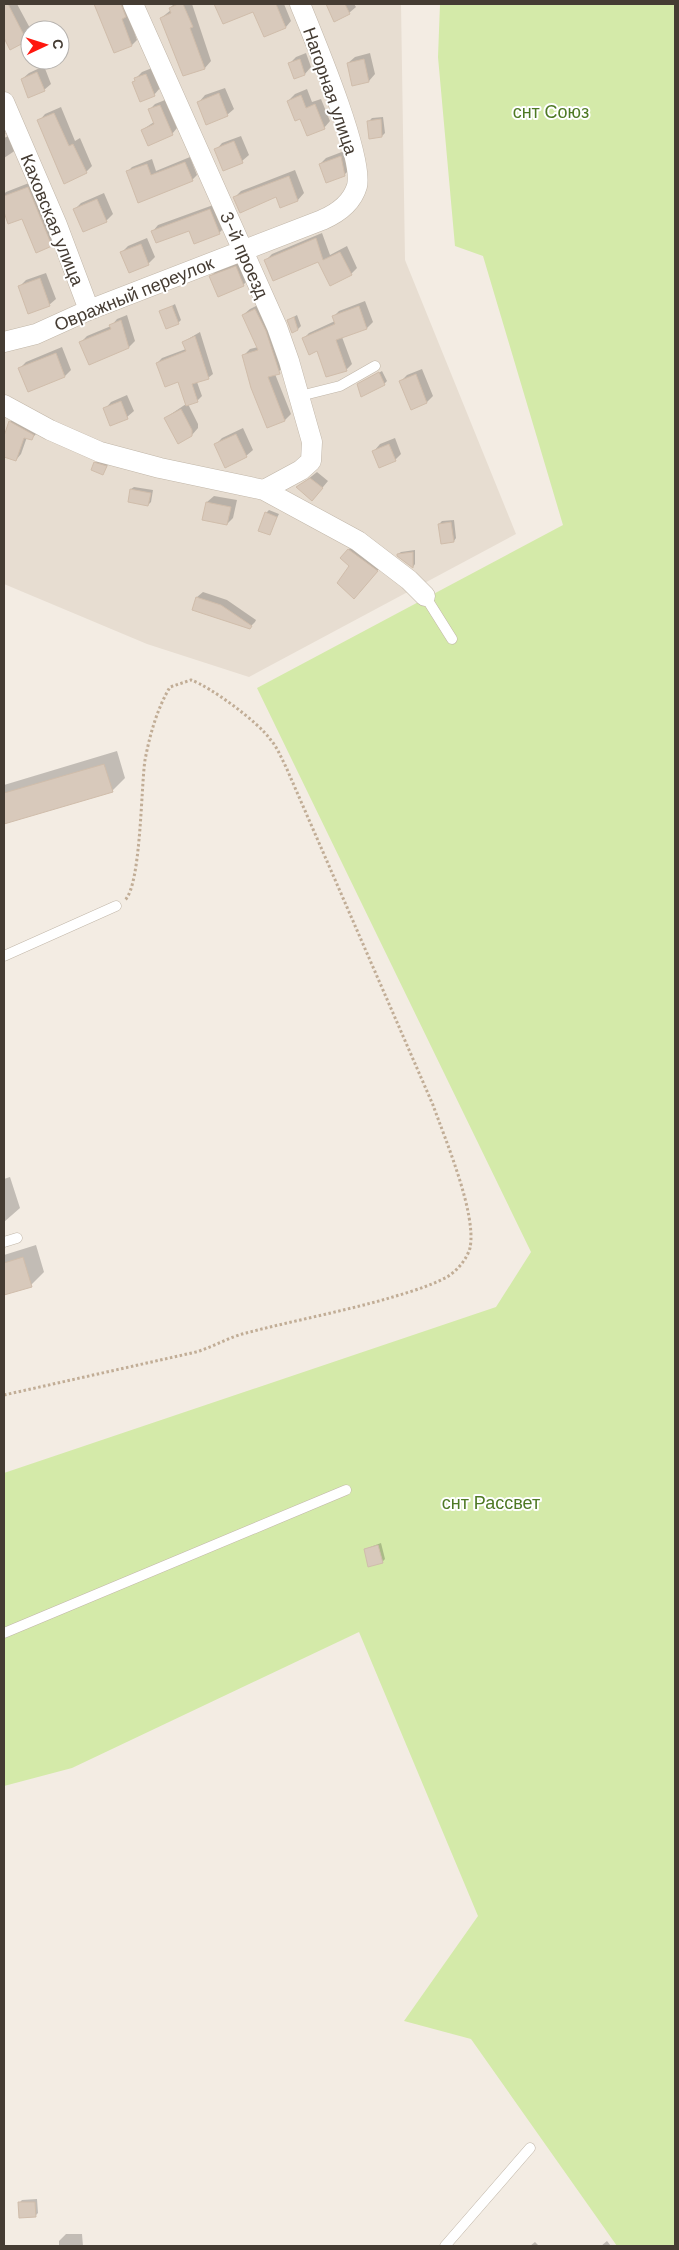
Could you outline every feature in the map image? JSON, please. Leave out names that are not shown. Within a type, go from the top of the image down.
[{"type":"street","name":"3-й проезд","points":[[133,4],[277,327],[300,396],[312,442],[311,460],[301,470],[264,490]]},
{"type":"street","name":"Нагорная улица","points":[[300,4],[326,67],[349,138],[357,171],[356,188],[345,205]]},
{"type":"street","name":"Каховская улица","points":[[4,102],[57,225],[88,310]]},
{"type":"street","name":"Овражный переулок","points":[[4,342],[36,334],[88,310],[322,220],[335,214],[345,205]]},
{"type":"street","points":[[4,406],[50,430],[100,452],[160,468],[264,490],[358,540],[409,580],[425,596]]},
{"type":"lane","points":[[300,396],[340,386],[375,366]]},
{"type":"lane","points":[[425,596],[452,640]]},
{"type":"lane","points":[[4,956],[116,906]]},
{"type":"lane","points":[[4,1242],[17,1238]]},
{"type":"lane","points":[[4,1634],[346,1490]]},
{"type":"lane","points":[[445,2246],[530,2148]]},
{"type":"path","points":[[4,1395],[196,1352],[221,1344],[244,1333],[353,1308],[405,1293],[448,1276],[467,1257],[470,1246],[468,1215],[453,1161],[433,1105],[286,767],[269,737],[260,728],[198,683],[184,681],[170,687],[159,708],[145,761],[132,889],[129,896],[116,906]]},
{"type":"shaded area","points":[[4,4],[401,4],[405,260],[516,534],[249,677],[147,644],[4,584]]},
{"type":"green space","name":"снт Рассвет","points":[[440,4],[675,4],[675,2246],[617,2246],[471,2039],[404,2021],[478,1916],[359,1632],[72,1768],[4,1786],[4,1473],[496,1307],[531,1252],[257,688],[563,525],[483,256],[455,246],[438,57]]},
{"type":"building","points":[[4,4],[8,4],[20,27],[20,45],[10,50],[4,38]]},
{"type":"building","points":[[94,4],[121,4],[126,17],[122,19],[132,46],[114,53]]},
{"type":"building","points":[[183,4],[193,27],[190,28],[205,69],[183,76],[160,18],[171,13],[169,8]]},
{"type":"building","points":[[214,4],[276,4],[286,28],[264,37],[253,12],[223,24]]},
{"type":"building","points":[[326,4],[345,4],[350,14],[334,22]]},
{"type":"building","points":[[300,59],[305,75],[294,79],[288,63]]},
{"type":"building","points":[[364,59],[369,82],[352,86],[347,63]]},
{"type":"building","points":[[37,72],[45,91],[28,98],[21,79]]},
{"type":"building","points":[[146,74],[155,96],[140,102],[132,82],[135,81],[134,78]]},
{"type":"building","points":[[219,93],[228,116],[206,125],[197,102]]},
{"type":"building","points":[[301,95],[306,108],[315,104],[325,129],[307,136],[300,119],[295,121],[287,101]]},
{"type":"building","points":[[160,105],[173,135],[148,146],[141,130],[154,124],[148,109]]},
{"type":"building","points":[[54,113],[69,146],[73,144],[87,173],[64,184],[37,120]]},
{"type":"building","points":[[381,119],[382,137],[369,139],[367,121]]},
{"type":"building","points":[[234,141],[243,163],[223,171],[214,149]]},
{"type":"building","points":[[341,156],[345,176],[326,183],[319,164]]},
{"type":"building","points":[[185,162],[193,181],[138,203],[126,171],[147,164],[151,175]]},
{"type":"building","points":[[289,176],[298,201],[280,208],[276,197],[240,213],[233,197]]},
{"type":"building","points":[[28,187],[52,246],[36,253],[22,219],[8,224],[4,212],[4,196]]},
{"type":"building","points":[[97,199],[107,222],[83,232],[73,209]]},
{"type":"building","points":[[210,209],[220,234],[194,244],[189,231],[156,243],[151,231]]},
{"type":"building","points":[[316,238],[323,260],[340,252],[352,275],[330,286],[318,262],[273,281],[264,260]]},
{"type":"building","points":[[141,244],[149,265],[129,273],[120,252]]},
{"type":"building","points":[[236,266],[244,286],[218,297],[209,276]]},
{"type":"building","points":[[40,278],[50,306],[28,314],[18,286]]},
{"type":"building","points":[[172,306],[179,324],[166,329],[159,311]]},
{"type":"building","points":[[359,306],[367,329],[336,340],[347,371],[326,377],[317,351],[309,355],[302,338],[335,324],[332,316]]},
{"type":"building","points":[[255,309],[266,331],[280,374],[268,377],[285,421],[267,428],[251,388],[242,355],[258,350],[242,315]]},
{"type":"building","points":[[294,317],[298,330],[292,333],[287,320]]},
{"type":"building","points":[[121,320],[129,348],[89,365],[79,342],[111,329],[109,325]]},
{"type":"building","points":[[195,336],[209,379],[192,384],[198,402],[186,406],[178,382],[165,387],[156,363],[186,351],[182,342]]},
{"type":"building","points":[[56,353],[65,377],[28,392],[18,368]]},
{"type":"building","points":[[379,372],[385,385],[361,397],[357,384]]},
{"type":"building","points":[[416,374],[427,403],[411,410],[399,381]]},
{"type":"building","points":[[121,401],[128,419],[110,426],[103,408]]},
{"type":"building","points":[[181,409],[192,430],[192,436],[178,444],[164,418]]},
{"type":"building","points":[[9,421],[34,435],[32,440],[24,438],[16,461],[4,457],[4,436]]},
{"type":"building","points":[[236,434],[247,457],[225,468],[214,444]]},
{"type":"building","points":[[389,444],[396,461],[379,468],[372,451]]},
{"type":"building","points":[[94,462],[107,466],[103,475],[91,470]]},
{"type":"building","points":[[310,478],[323,488],[312,501],[296,487]]},
{"type":"building","points":[[130,489],[151,493],[148,506],[128,502]]},
{"type":"building","points":[[206,502],[231,507],[227,525],[202,520]]},
{"type":"building","points":[[265,512],[277,517],[270,535],[258,531]]},
{"type":"building","points":[[451,522],[454,542],[441,544],[438,524]]},
{"type":"building","points":[[348,549],[378,571],[354,599],[337,583],[349,566],[340,558]]},
{"type":"building","points":[[413,552],[413,568],[397,556],[397,554]]},
{"type":"building","points":[[196,597],[221,605],[252,626],[250,629],[192,610]]},
{"type":"building","points":[[104,764],[113,792],[4,824],[4,793]]},
{"type":"building","points":[[23,1257],[32,1287],[4,1295],[4,1263]]},
{"type":"building","points":[[378,1545],[383,1563],[368,1567],[364,1549]]},
{"type":"building","points":[[18,2202],[35,2202],[36,2217],[19,2218]]},
{"type":"park label","name":"снт Союз","points":[[551,112]]}]
